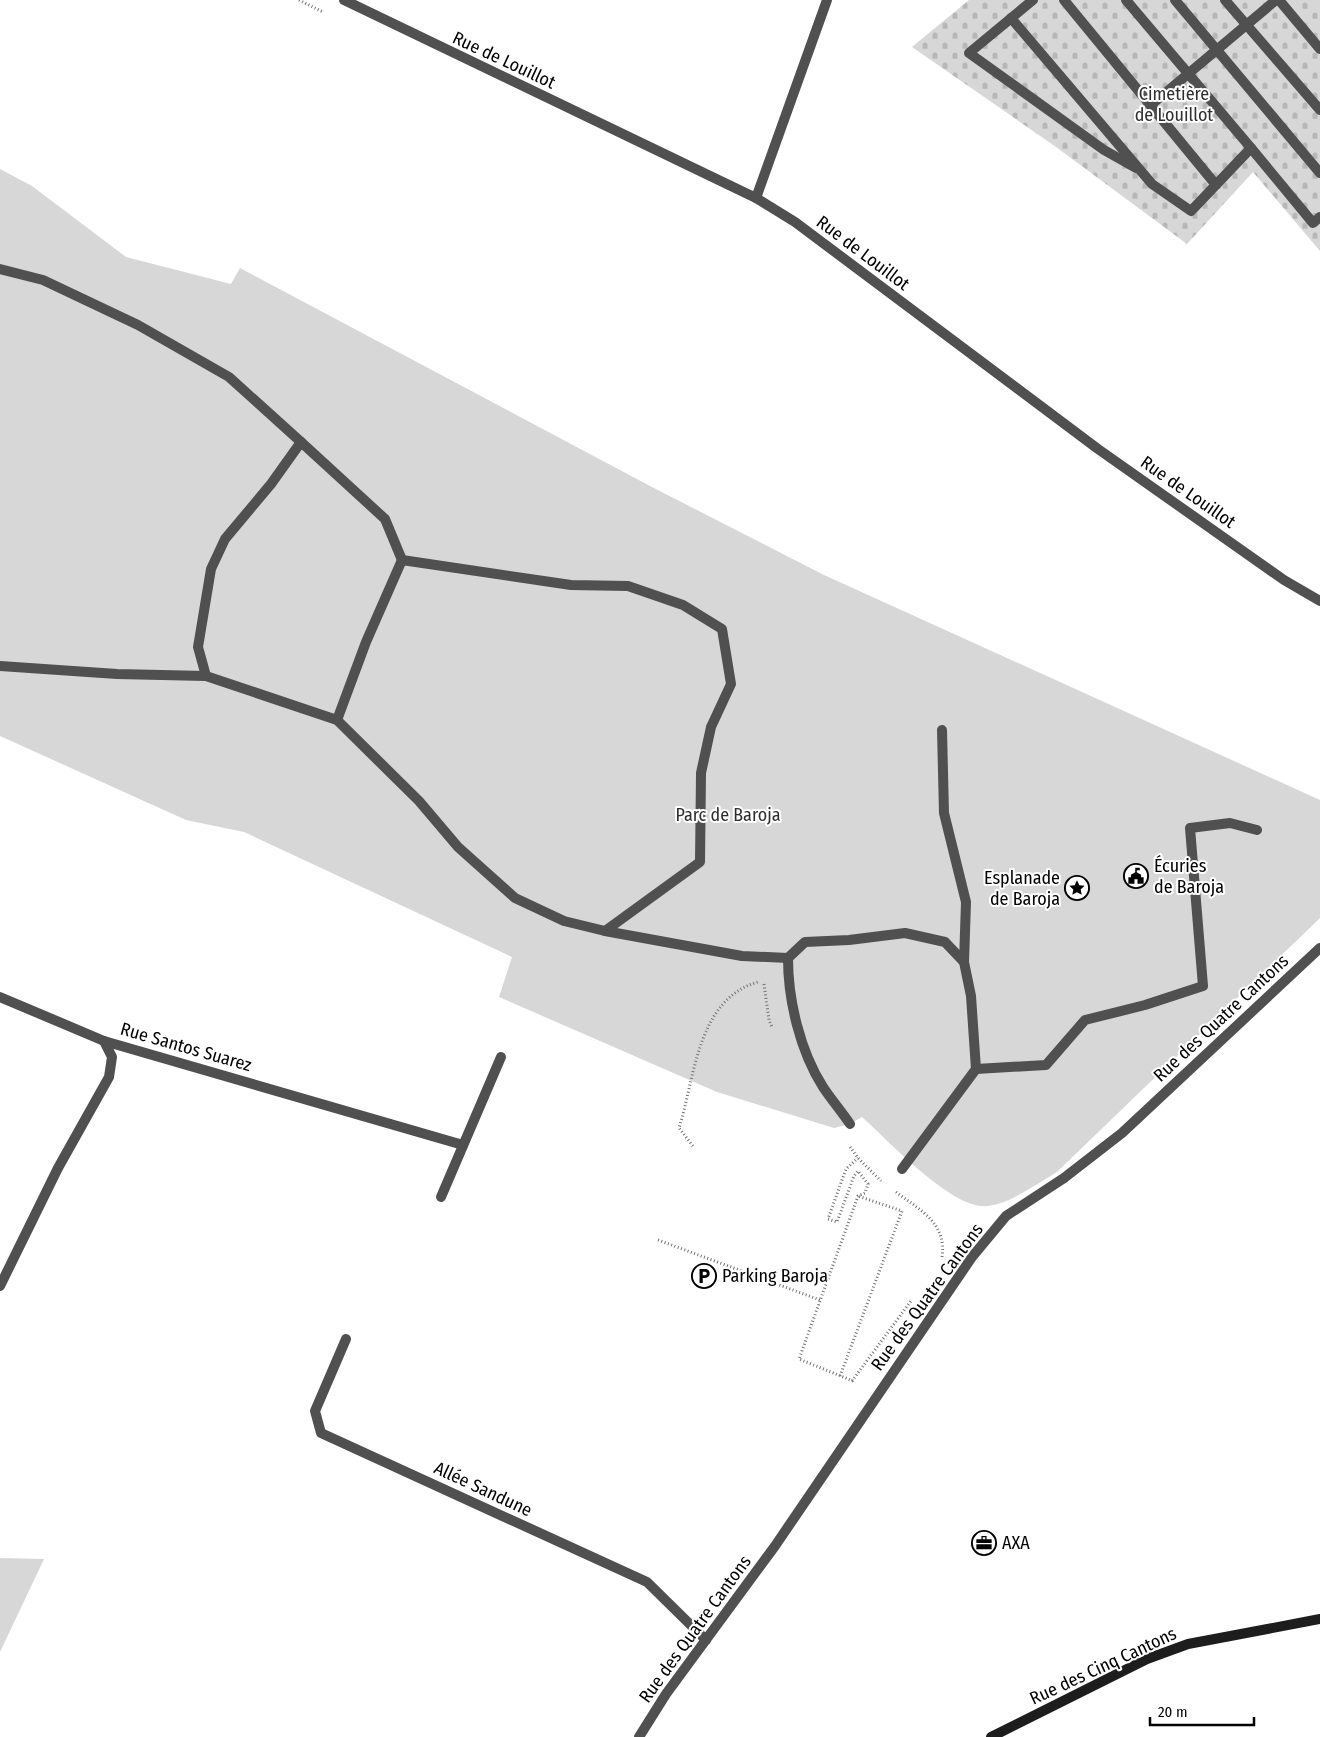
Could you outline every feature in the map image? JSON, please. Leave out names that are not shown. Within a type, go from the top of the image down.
[{"type":"street","name":"Rue de Louillot","points":[[344,0],[756,198],[795,222],[1098,449],[1284,580],[1320,601]]},
{"type":"street","points":[[756,198],[827,0]]},
{"type":"street","points":[[1033,0],[969,53],[1104,150],[1141,172]]},
{"type":"street","points":[[1064,0],[1216,185]]},
{"type":"street","points":[[1126,0],[1313,223],[1320,217]]},
{"type":"street","points":[[1175,0],[1320,173]]},
{"type":"street","points":[[1225,0],[1320,110]]},
{"type":"street","points":[[1150,105],[1278,0],[1320,49]]},
{"type":"street","points":[[1011,18],[1152,184],[1191,211],[1251,148]]},
{"type":"street","points":[[0,269],[43,280],[138,325],[229,377],[386,519],[402,560],[366,642],[337,720]]},
{"type":"street","points":[[206,676],[198,647],[211,569],[225,539],[271,484],[301,442]]},
{"type":"street","points":[[402,560],[571,586],[628,586],[683,605],[722,629],[731,684],[711,727],[701,773],[700,862],[605,931]]},
{"type":"street","points":[[0,666],[117,674],[206,676],[337,720],[419,800],[458,847],[515,898],[564,921],[605,931],[742,956],[788,958]]},
{"type":"street","points":[[902,1169],[976,1069],[971,996],[964,962],[966,902],[944,813],[942,730]]},
{"type":"street","points":[[976,1069],[1046,1065],[1086,1020],[1144,1005],[1203,986],[1190,828],[1230,823],[1257,830]]},
{"type":"street","points":[[850,1124],[822,1086],[802,1041],[788,979],[788,958],[804,942],[849,940],[905,933],[945,942],[964,962]]},
{"type":"street","name":"Rue des Quatre Cantons","points":[[639,1737],[706,1640],[775,1546],[972,1257],[1006,1216],[1064,1178],[1122,1132],[1320,948]]},
{"type":"street","points":[[0,997],[104,1040]]},
{"type":"street","name":"Rue Santos Suarez","points":[[104,1040],[463,1145]]},
{"type":"street","name":"Rue Santos Suarez","points":[[0,1286],[58,1168],[109,1077],[112,1057],[104,1040]]},
{"type":"street","points":[[441,1197],[501,1057]]},
{"type":"street","name":"Allée Sandune","points":[[346,1339],[316,1410],[321,1433],[647,1582],[706,1640]]},
{"type":"street","name":"Rue des Cinq Cantons","points":[[991,1737],[1147,1659],[1188,1644],[1320,1619]]},
{"type":"path","points":[[693,1146],[679,1128],[689,1098],[696,1053],[707,1028],[723,1004],[745,986],[763,980]]},
{"type":"path","points":[[859,1386],[852,1381],[799,1359],[858,1196],[865,1193],[868,1184],[858,1171],[854,1176],[837,1222],[828,1218],[846,1169],[858,1158],[887,1186]]},
{"type":"path","points":[[894,1190],[933,1222],[942,1235],[942,1259]]},
{"type":"path","points":[[840,1376],[902,1211],[858,1196]]},
{"type":"path","points":[[658,1240],[820,1300]]},
{"type":"path","points":[[852,1381],[914,1297]]},
{"type":"green space","name":"Cimetière de Louillot","points":[[969,0],[1320,0],[1320,251],[1253,172],[1187,244],[1056,147],[912,47]]},
{"type":"green space","name":"Parc de Baroja","points":[[0,169],[32,186],[126,257],[231,284],[240,268],[650,486],[824,575],[1320,800],[1320,918],[1057,1172],[1006,1201],[988,1206],[974,1205],[957,1197],[922,1172],[862,1117],[850,1124],[834,1128],[717,1092],[499,997],[512,957],[244,832],[186,820],[0,736]]},
{"type":"green space","points":[[0,1558],[44,1559],[0,1652]]},
{"type":"place","name":"Écuries de Baroja","points":[[1136,876]]},
{"type":"place","name":"Esplanade de Baroja","points":[[1077,888]]},
{"type":"place","name":"Parking Baroja","points":[[704,1276]]},
{"type":"place","name":"AXA","points":[[984,1543]]}]
